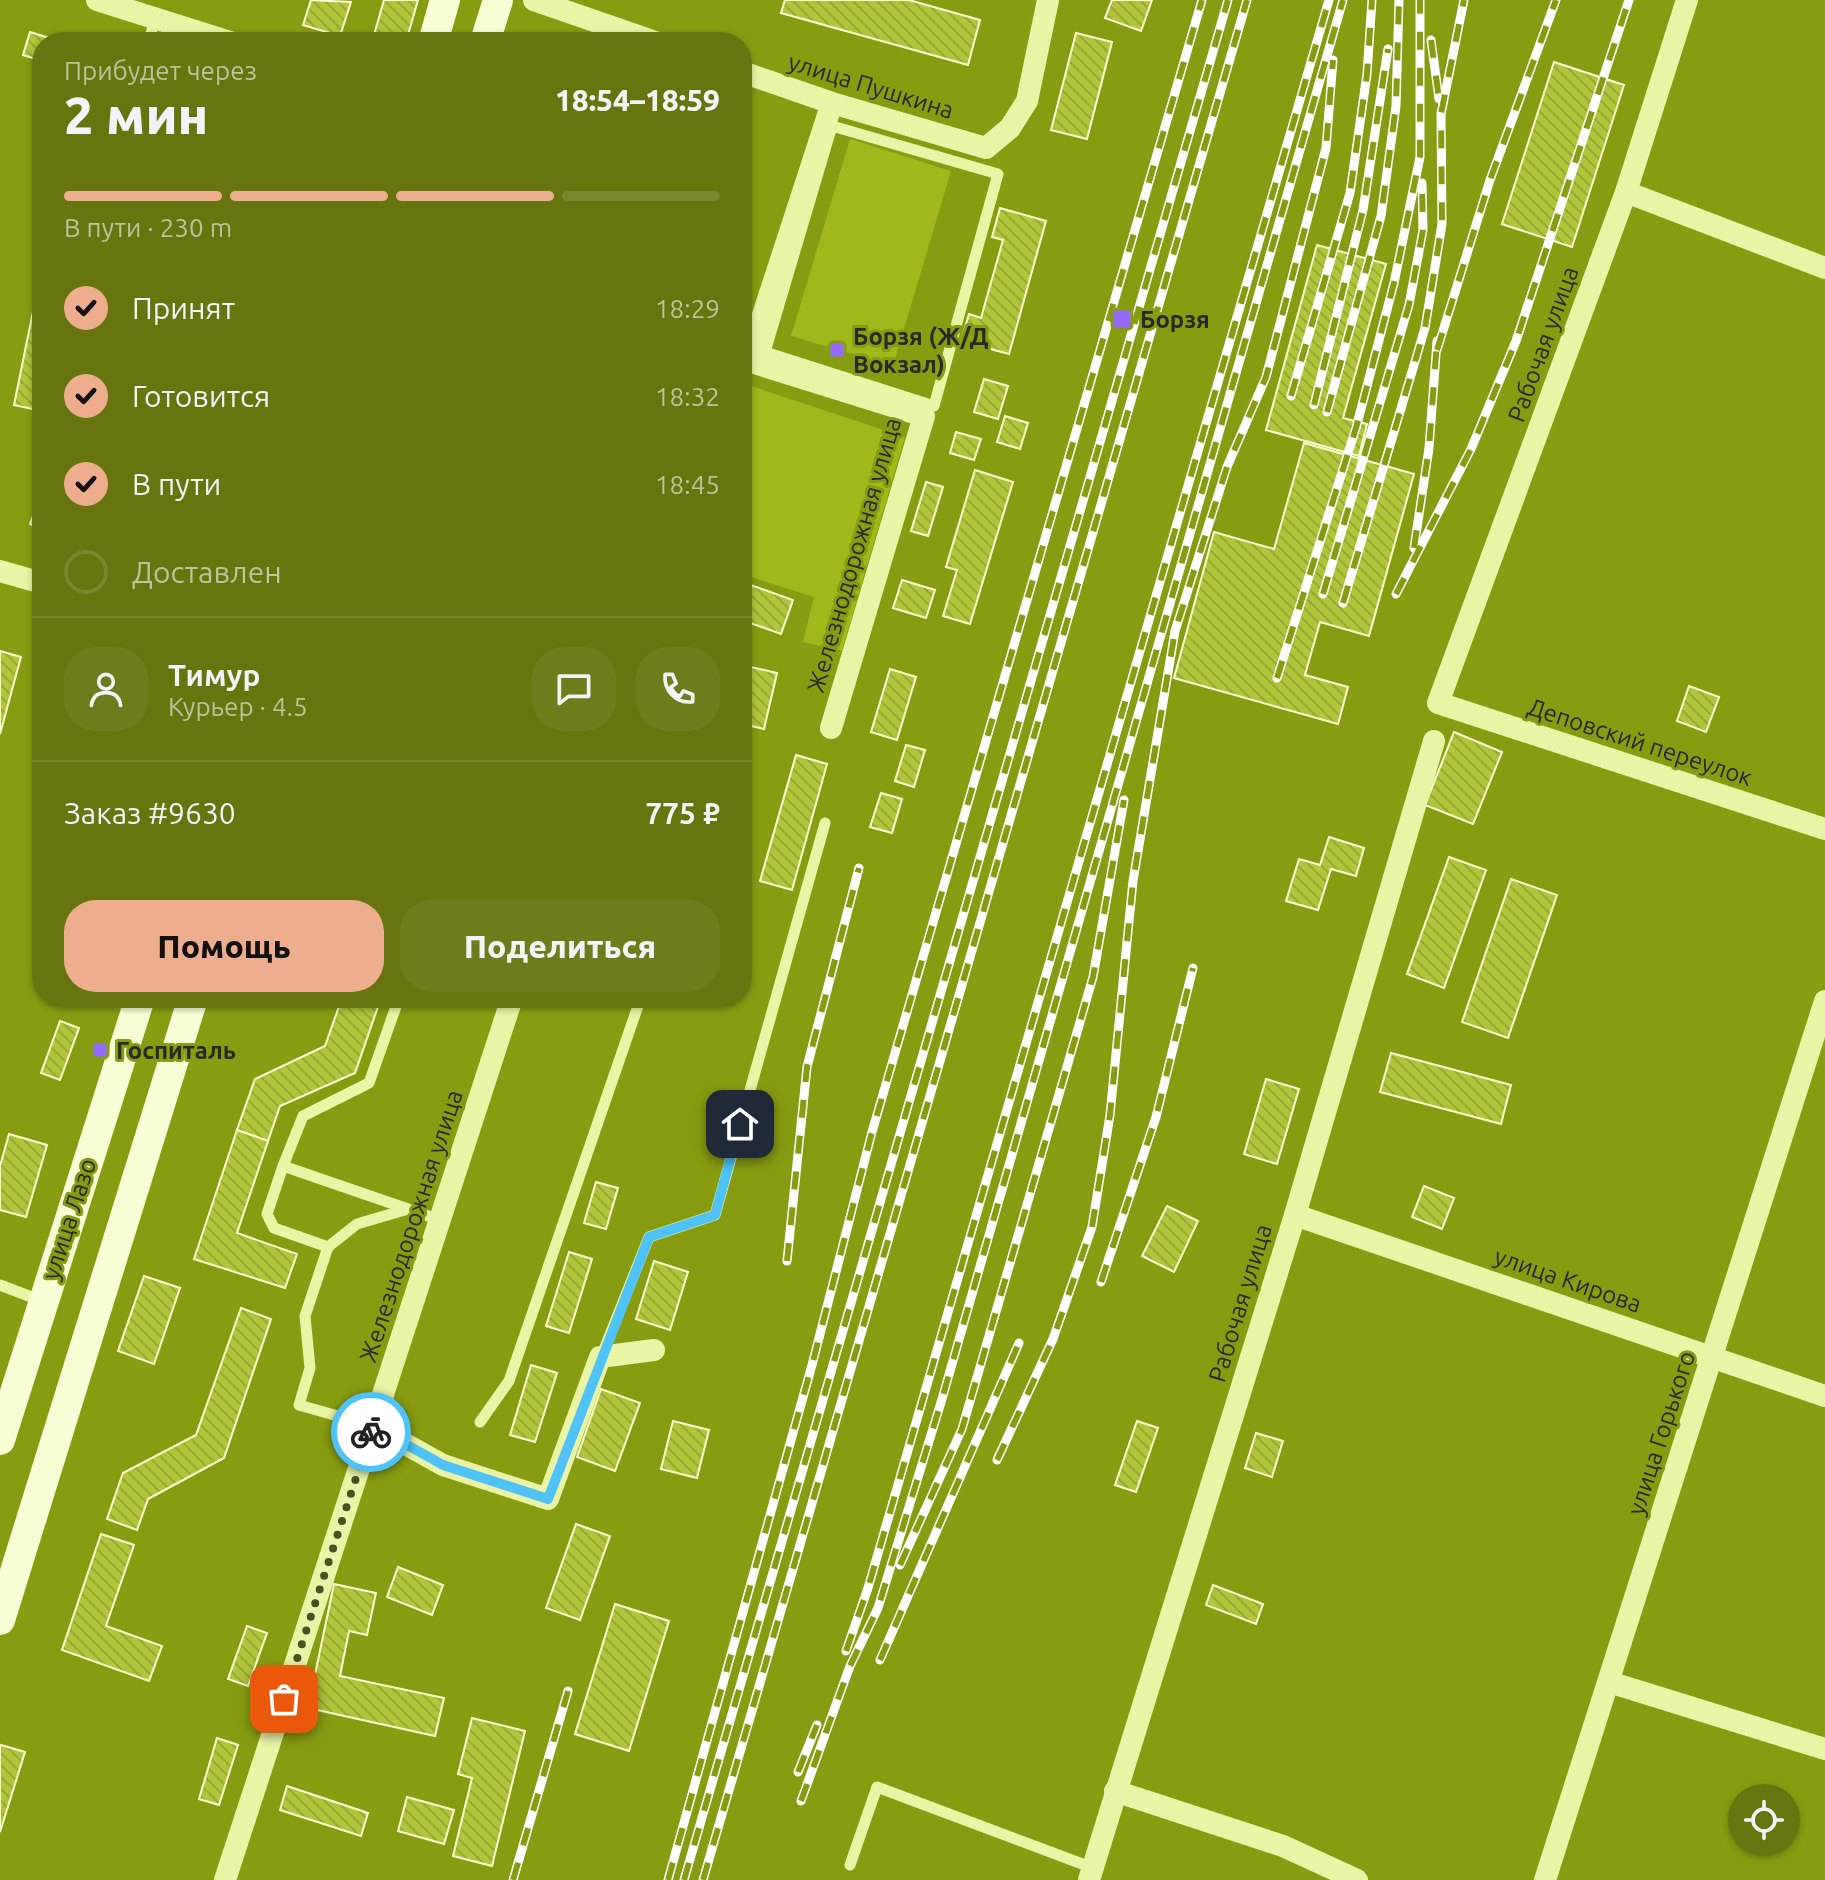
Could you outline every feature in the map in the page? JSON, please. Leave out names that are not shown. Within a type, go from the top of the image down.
[{"type":"street","points":[[97,0],[199,32]]},
{"type":"street","points":[[436,32],[445,0]]},
{"type":"street","points":[[488,32],[498,0]]},
{"type":"street","points":[[534,0],[626,32]]},
{"type":"street","name":"улица Пушкина","points":[[752,75],[832,103],[986,148],[1010,128],[1027,101],[1048,0]]},
{"type":"street","name":"Рабочая улица","points":[[1438,703],[1626,192],[1687,0]]},
{"type":"street","points":[[752,360],[832,103]]},
{"type":"street","points":[[1626,192],[1825,268]]},
{"type":"street","name":"Железнодорожная улица","points":[[752,360],[924,416],[831,728]]},
{"type":"street","points":[[0,571],[32,580]]},
{"type":"street","name":"Деповский переулок","points":[[1438,703],[1825,829]]},
{"type":"street","name":"Рабочая улица","points":[[1091,1874],[1295,1215],[1434,741]]},
{"type":"street","name":"улица Горького","points":[[1545,1880],[1825,1001]]},
{"type":"street","name":"улица Лазо","points":[[0,1440],[137,1008]]},
{"type":"street","points":[[0,1620],[190,1008]]},
{"type":"street","name":"Железнодорожная улица","points":[[225,1880],[509,1008]]},
{"type":"street","name":"улица Кирова","points":[[1295,1215],[1825,1396]]},
{"type":"street","points":[[373,1426],[443,1465],[548,1499],[600,1357],[654,1350]]},
{"type":"street","points":[[1609,1682],[1825,1749]]},
{"type":"street","points":[[1115,1791],[1283,1846],[1357,1880]]},
{"type":"lane","points":[[152,32],[155,18]]},
{"type":"lane","points":[[832,126],[998,174],[934,406],[752,360],[832,126]]},
{"type":"lane","points":[[600,1357],[649,1237],[715,1215],[825,823]]},
{"type":"lane","points":[[328,1247],[269,1225],[267,1214],[303,1116],[369,1083],[395,1008]]},
{"type":"lane","points":[[480,1422],[509,1381],[637,1008]]},
{"type":"lane","points":[[283,1166],[440,1220]]},
{"type":"lane","points":[[373,1426],[299,1405],[310,1368],[305,1316],[328,1247],[357,1224],[408,1209]]},
{"type":"lane","points":[[0,1285],[42,1301]]},
{"type":"lane","points":[[850,1865],[877,1787],[1091,1874]]},
{"type":"green space","points":[[850,139],[951,171],[893,366],[791,336]]},
{"type":"green space","points":[[752,386],[905,437],[842,651],[803,642],[814,597],[752,577]]},
{"type":"building","points":[[311,0],[351,2],[341,32],[327,32],[303,25]]},
{"type":"building","points":[[384,0],[418,0],[409,32],[375,32]]},
{"type":"building","points":[[785,0],[909,0],[980,20],[968,65],[781,13]]},
{"type":"building","points":[[1112,0],[1152,0],[1141,31],[1105,18]]},
{"type":"building","points":[[30,32],[32,33],[32,58],[23,55]]},
{"type":"building","points":[[1076,33],[1112,42],[1087,139],[1051,130]]},
{"type":"building","points":[[1554,62],[1624,85],[1572,247],[1502,224]]},
{"type":"building","points":[[1000,208],[1046,221],[1009,354],[961,341],[969,314],[981,318],[1003,240],[992,237]]},
{"type":"building","points":[[1317,245],[1386,264],[1343,418],[1367,424],[1359,456],[1266,430]]},
{"type":"building","points":[[32,316],[32,409],[14,405]]},
{"type":"building","points":[[984,379],[1008,386],[998,419],[974,412]]},
{"type":"building","points":[[1005,416],[1028,423],[1020,449],[997,442]]},
{"type":"building","points":[[956,432],[981,439],[974,460],[950,453]]},
{"type":"building","points":[[1304,443],[1414,474],[1369,636],[1320,622],[1305,675],[1348,687],[1338,724],[1174,678],[1214,532],[1274,549]]},
{"type":"building","points":[[975,470],[1013,482],[970,624],[943,616],[957,570],[946,567]]},
{"type":"building","points":[[926,482],[943,487],[928,536],[911,531]]},
{"type":"building","points":[[902,580],[935,590],[926,618],[893,608]]},
{"type":"building","points":[[752,586],[793,600],[781,634],[752,624]]},
{"type":"building","points":[[0,651],[21,657],[0,734]]},
{"type":"building","points":[[752,667],[777,673],[764,729],[752,726]]},
{"type":"building","points":[[890,669],[916,677],[897,740],[871,732]]},
{"type":"building","points":[[1689,686],[1719,697],[1706,732],[1677,721]]},
{"type":"building","points":[[1454,732],[1502,752],[1473,824],[1425,805]]},
{"type":"building","points":[[906,745],[925,750],[914,787],[895,781]]},
{"type":"building","points":[[796,755],[827,764],[792,890],[760,881]]},
{"type":"building","points":[[881,793],[902,799],[892,833],[870,827]]},
{"type":"building","points":[[1329,837],[1364,848],[1356,876],[1331,869],[1318,910],[1286,901],[1299,859],[1320,865]]},
{"type":"building","points":[[1449,857],[1486,870],[1444,988],[1407,974]]},
{"type":"building","points":[[1511,879],[1557,895],[1508,1038],[1462,1022]]},
{"type":"building","points":[[338,1008],[378,1008],[355,1073],[280,1106],[268,1141],[237,1130],[255,1079],[325,1046]]},
{"type":"building","points":[[60,1021],[79,1028],[60,1080],[41,1073]]},
{"type":"building","points":[[1391,1053],[1511,1085],[1501,1124],[1380,1092]]},
{"type":"building","points":[[1266,1079],[1299,1089],[1277,1164],[1244,1154]]},
{"type":"building","points":[[237,1130],[268,1141],[237,1233],[297,1254],[285,1288],[194,1259]]},
{"type":"building","points":[[9,1134],[47,1145],[26,1217],[0,1210],[0,1166]]},
{"type":"building","points":[[596,1182],[618,1188],[606,1229],[584,1223]]},
{"type":"building","points":[[1424,1186],[1454,1198],[1442,1229],[1412,1217]]},
{"type":"building","points":[[1167,1206],[1198,1221],[1174,1272],[1142,1256]]},
{"type":"building","points":[[569,1252],[592,1259],[569,1333],[546,1326]]},
{"type":"building","points":[[654,1261],[688,1272],[670,1330],[636,1319]]},
{"type":"building","points":[[144,1276],[180,1288],[154,1364],[118,1351]]},
{"type":"building","points":[[241,1308],[271,1319],[224,1458],[148,1499],[137,1530],[107,1519],[123,1473],[196,1435]]},
{"type":"building","points":[[531,1365],[557,1373],[535,1442],[510,1435]]},
{"type":"building","points":[[601,1389],[640,1403],[615,1471],[577,1457]]},
{"type":"building","points":[[673,1421],[709,1430],[697,1478],[661,1469]]},
{"type":"building","points":[[1137,1421],[1158,1428],[1136,1492],[1115,1485]]},
{"type":"building","points":[[1256,1433],[1283,1441],[1272,1477],[1245,1468]]},
{"type":"building","points":[[576,1524],[610,1536],[580,1620],[546,1608]]},
{"type":"building","points":[[101,1534],[134,1545],[106,1626],[162,1646],[149,1681],[62,1650]]},
{"type":"building","points":[[398,1567],[443,1585],[432,1615],[387,1597]]},
{"type":"building","points":[[334,1584],[376,1593],[367,1635],[349,1631],[340,1676],[444,1698],[435,1736],[308,1708]]},
{"type":"building","points":[[1213,1585],[1263,1604],[1256,1624],[1206,1605]]},
{"type":"building","points":[[615,1604],[669,1621],[629,1751],[575,1734]]},
{"type":"building","points":[[247,1626],[267,1633],[248,1686],[228,1679]]},
{"type":"building","points":[[472,1718],[525,1731],[492,1866],[453,1856],[472,1778],[458,1774]]},
{"type":"building","points":[[217,1738],[238,1745],[219,1805],[199,1799]]},
{"type":"building","points":[[0,1747],[25,1752],[0,1832]]},
{"type":"building","points":[[287,1786],[368,1813],[361,1836],[280,1810]]},
{"type":"building","points":[[407,1797],[454,1810],[444,1844],[398,1831]]},
{"type":"railway","points":[[668,1880],[812,1365],[872,1132],[1202,0]]},
{"type":"railway","points":[[684,1880],[1228,0]]},
{"type":"railway","points":[[703,1880],[1247,0]]},
{"type":"railway","points":[[846,1651],[868,1588],[1329,0]]},
{"type":"railway","points":[[801,1801],[850,1666],[878,1608],[942,1399],[1343,0]]},
{"type":"railway","points":[[1291,396],[1350,193],[1367,74],[1372,0]]},
{"type":"railway","points":[[1327,412],[1381,216],[1396,106],[1399,0]]},
{"type":"railway","points":[[1277,678],[1356,428],[1394,283],[1420,157],[1420,0]]},
{"type":"railway","points":[[1343,603],[1425,328],[1442,224],[1441,114],[1464,0]]},
{"type":"railway","points":[[1437,350],[1490,180],[1556,0]]},
{"type":"railway","points":[[1396,594],[1471,449],[1516,341],[1629,0]]},
{"type":"railway","points":[[1431,40],[1439,99]]},
{"type":"railway","points":[[1314,405],[1363,210],[1388,49]]},
{"type":"railway","points":[[997,1460],[1053,1339],[1092,1227],[1110,1115],[1133,881],[1175,631],[1227,467],[1266,377],[1326,148],[1333,60]]},
{"type":"railway","points":[[1323,594],[1409,305],[1423,230],[1422,183]]},
{"type":"railway","points":[[1414,548],[1429,448],[1437,341]]},
{"type":"railway","points":[[900,1565],[962,1429],[1093,977],[1124,800]]},
{"type":"railway","points":[[787,1261],[807,1067],[859,868]]},
{"type":"railway","points":[[1101,1282],[1156,1117],[1193,968]]},
{"type":"railway","points":[[880,1660],[1019,1343]]},
{"type":"railway","points":[[513,1880],[568,1691]]},
{"type":"railway","points":[[798,1772],[817,1725]]},
{"type":"way so far","points":[[284,1699],[371,1432]]},
{"type":"place","name":"Борзя","points":[[1122,319]]},
{"type":"place","name":"Борзя (Ж/Д Вокзал)","points":[[837,350]]},
{"type":"place","name":"Госпиталь","points":[[100,1050]]},
{"type":"route","points":[[371,1432],[373,1426],[443,1465],[548,1499],[600,1357],[649,1237],[715,1215],[740,1124]]}]
